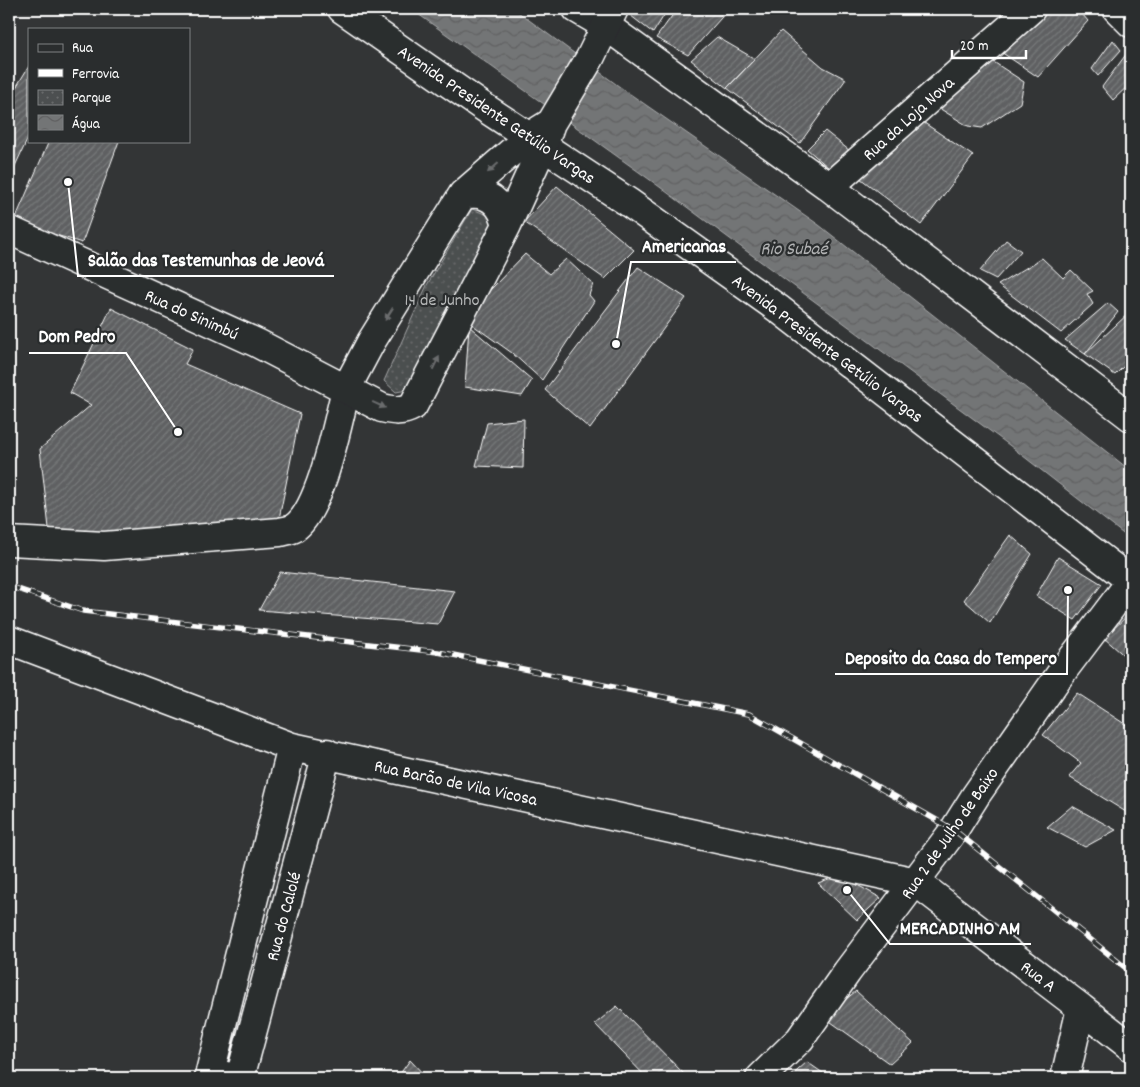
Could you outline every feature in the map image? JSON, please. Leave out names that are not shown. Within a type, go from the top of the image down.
[{"type":"street","name":"Avenida Presidente Getúlio Vargas","points":[[342,9],[479,104],[545,130],[628,202],[780,310],[1131,581]]},
{"type":"street","points":[[577,9],[610,17],[1131,417]]},
{"type":"street","name":"Rua da Loja Nova","points":[[829,187],[1031,9]]},
{"type":"street","points":[[1117,9],[1131,23]]},
{"type":"street","points":[[9,541],[104,546],[280,532],[294,528],[304,518],[319,492],[346,389],[371,342],[464,194],[545,130],[590,58],[610,17]]},
{"type":"street","name":"Rua do Sinimbú","points":[[9,230],[257,343],[382,408],[403,411],[413,406],[507,225],[545,130]]},
{"type":"street","points":[[464,194],[483,194],[493,201],[504,211],[507,225]]},
{"type":"street","name":"Rua 2 de Julho de Baixo","points":[[760,1078],[800,1038],[954,830],[976,795],[1059,676],[1131,581]]},
{"type":"street","name":"Rua Barão de Vila Vicosa","points":[[9,640],[292,747],[916,882]]},
{"type":"street","name":"Rua do Calolé","points":[[222,1075],[292,747]]},
{"type":"street","name":"Rua do Calolé","points":[[240,1078],[326,753]]},
{"type":"street","name":"Rua A","points":[[916,882],[1131,1047]]},
{"type":"street","points":[[1067,1076],[1081,1008]]},
{"type":"green space","name":"14 de Junho","points":[[472,209],[501,220],[418,388],[396,392],[384,381],[427,285]]},
{"type":"water","name":"Rio Subaé","points":[[411,9],[514,9],[620,87],[819,225],[1131,471],[1131,540],[1009,445],[653,182]]},
{"type":"building","points":[[627,9],[668,9],[653,33],[626,12]]},
{"type":"building","points":[[677,9],[729,9],[688,55],[656,38]]},
{"type":"building","points":[[1051,9],[1078,9],[1088,21],[1038,77],[1001,52]]},
{"type":"building","points":[[781,31],[823,67],[846,79],[800,143],[727,88]]},
{"type":"building","points":[[717,37],[755,59],[727,88],[691,60]]},
{"type":"building","points":[[1113,40],[1121,50],[1098,76],[1092,69]]},
{"type":"building","points":[[1130,49],[1131,83],[1113,100],[1102,87]]},
{"type":"building","points":[[992,61],[1024,82],[1020,103],[982,128],[968,126],[934,105]]},
{"type":"building","points":[[28,68],[28,138],[9,179],[9,99]]},
{"type":"building","points":[[917,118],[973,156],[921,225],[856,175]]},
{"type":"building","points":[[825,131],[850,151],[829,168],[807,149]]},
{"type":"building","points":[[49,142],[119,142],[82,243],[14,222]]},
{"type":"building","points":[[557,186],[634,250],[605,279],[524,222]]},
{"type":"building","points":[[1006,240],[1021,251],[996,279],[980,271]]},
{"type":"building","points":[[525,254],[549,274],[566,259],[593,284],[589,295],[594,301],[542,380],[512,353],[463,318]]},
{"type":"building","points":[[1042,258],[1063,278],[1071,270],[1093,291],[1087,294],[1093,304],[1061,333],[998,285]]},
{"type":"building","points":[[638,267],[686,298],[590,429],[545,390]]},
{"type":"building","points":[[1108,303],[1118,312],[1085,354],[1065,340]]},
{"type":"building","points":[[111,308],[193,349],[185,364],[300,414],[279,519],[50,537],[40,449],[91,405],[70,393]]},
{"type":"building","points":[[1131,311],[1131,359],[1115,375],[1085,354]]},
{"type":"building","points":[[469,326],[532,380],[522,396],[465,387]]},
{"type":"building","points":[[524,419],[523,468],[476,466],[487,423]]},
{"type":"building","points":[[1010,535],[1032,554],[990,623],[964,600]]},
{"type":"building","points":[[1058,557],[1102,584],[1075,620],[1036,596]]},
{"type":"building","points":[[280,572],[455,591],[438,624],[259,610]]},
{"type":"building","points":[[1131,612],[1131,656],[1128,659],[1104,638]]},
{"type":"building","points":[[1077,693],[1131,728],[1131,807],[1126,812],[1069,777],[1081,763],[1043,735]]},
{"type":"building","points":[[1072,806],[1116,830],[1085,847],[1047,827]]},
{"type":"building","points":[[839,875],[881,898],[857,920],[818,883]]},
{"type":"building","points":[[856,991],[913,1043],[890,1064],[824,1017]]},
{"type":"building","points":[[617,1006],[688,1078],[647,1078],[595,1024]]},
{"type":"building","points":[[410,1060],[427,1078],[397,1078]]},
{"type":"building","points":[[807,1062],[830,1078],[789,1078]]},
{"type":"railway","points":[[9,586],[83,611],[438,652],[749,714],[954,830],[1131,972]]},
{"type":"place","name":"Salão das Testemunhas de Jeová","points":[[68,182]]},
{"type":"place","name":"Americanas","points":[[616,344]]},
{"type":"place","name":"Dom Pedro","points":[[178,432]]},
{"type":"place","name":"Deposito da Casa do Tempero","points":[[1068,590]]},
{"type":"place","name":"MERCADINHO AM","points":[[847,890]]}]
